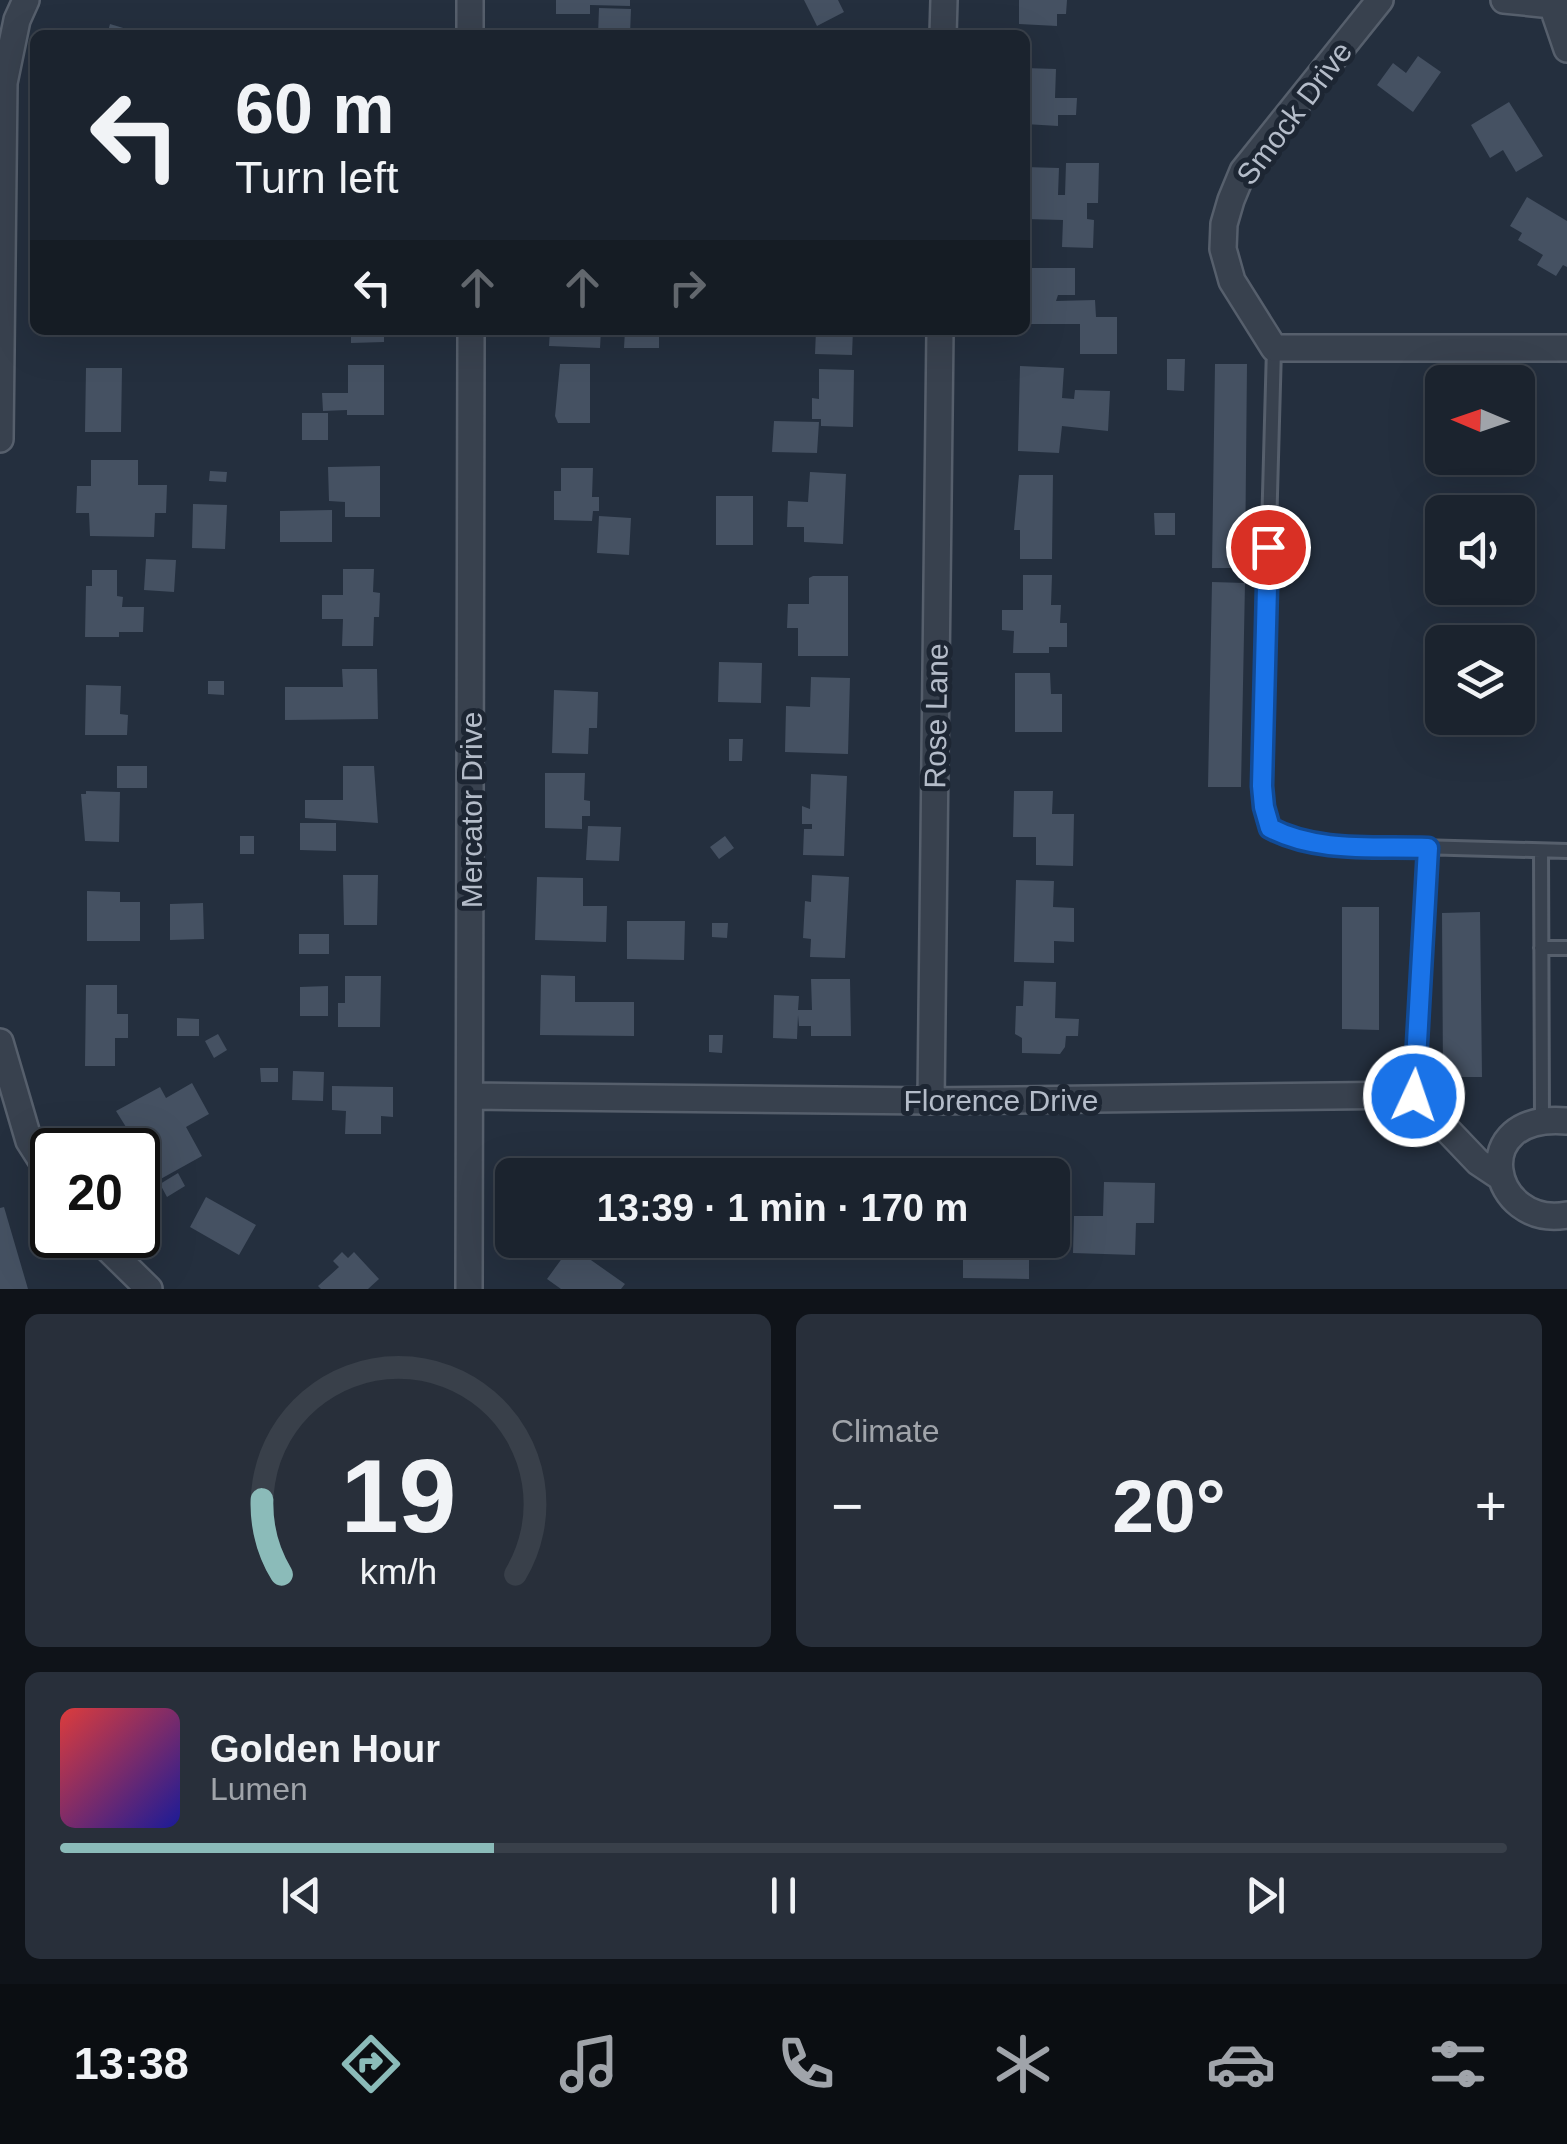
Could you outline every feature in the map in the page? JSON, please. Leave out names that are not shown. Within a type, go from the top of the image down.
[{"type":"street","points":[[0,439],[4,83],[17,20],[26,0]]},
{"type":"street","points":[[470,0],[470,30]]},
{"type":"street","points":[[944,0],[944,30]]},
{"type":"street","name":"Smock Drive","points":[[1274,348],[1232,281],[1223,249],[1224,224],[1231,200],[1244,170],[1380,0]]},
{"type":"street","points":[[1504,0],[1559,3],[1567,49]]},
{"type":"street","name":"Mercator Drive","points":[[468,1289],[471,335]]},
{"type":"street","name":"Rose Lane","points":[[932,1101],[940,335]]},
{"type":"street","points":[[1274,348],[1567,348]]},
{"type":"street","points":[[0,1042],[30,1141]]},
{"type":"street","name":"Florence Drive","points":[[471,1096],[932,1101],[1414,1096]]},
{"type":"street","points":[[1414,1096],[1478,1162],[1498,1176],[1512,1198],[1547,1217],[1567,1214]]},
{"type":"street","points":[[1498,1176],[1502,1150],[1513,1132],[1554,1120]]},
{"type":"street","points":[[118,1258],[150,1289]]},
{"type":"lane","points":[[1274,348],[1264,807],[1270,828],[1311,844],[1567,851]]},
{"type":"lane","points":[[1414,1096],[1428,848]]},
{"type":"lane","points":[[1541,851],[1542,948],[1554,1120]]},
{"type":"lane","points":[[1542,948],[1567,948]]},
{"type":"building","points":[[556,0],[630,0],[630,6],[590,5],[590,14],[556,14]]},
{"type":"building","points":[[804,0],[838,0],[844,12],[817,26]]},
{"type":"building","points":[[1019,0],[1067,0],[1066,14],[1057,14],[1057,26],[1019,24]]},
{"type":"building","points":[[599,8],[631,9],[630,30],[598,30]]},
{"type":"building","points":[[110,24],[130,30],[108,30]]},
{"type":"building","points":[[1418,56],[1441,72],[1413,112],[1377,85],[1393,63],[1406,73]]},
{"type":"building","points":[[1030,68],[1056,69],[1055,98],[1077,98],[1076,115],[1058,115],[1058,126],[1030,124]]},
{"type":"building","points":[[1509,102],[1543,156],[1516,172],[1503,150],[1490,158],[1471,125]]},
{"type":"building","points":[[1066,163],[1099,163],[1098,203],[1087,203],[1087,219],[1094,220],[1093,248],[1062,247],[1063,220],[1030,219],[1030,167],[1059,168],[1058,195],[1065,195]]},
{"type":"building","points":[[1527,197],[1567,221],[1567,267],[1563,265],[1556,276],[1537,265],[1543,255],[1518,240],[1522,233],[1510,226]]},
{"type":"building","points":[[1030,268],[1075,268],[1075,295],[1058,295],[1056,301],[1095,300],[1096,317],[1117,317],[1117,354],[1080,354],[1080,324],[1030,324]]},
{"type":"building","points":[[351,335],[384,335],[384,342],[351,343]]},
{"type":"building","points":[[550,335],[601,335],[600,348],[549,346]]},
{"type":"building","points":[[625,335],[659,335],[659,348],[624,348]]},
{"type":"building","points":[[816,335],[853,335],[852,355],[815,354]]},
{"type":"building","points":[[1167,359],[1185,359],[1184,391],[1167,390]]},
{"type":"building","points":[[560,364],[590,364],[590,423],[558,423],[555,416]]},
{"type":"building","points":[[1215,364],[1247,364],[1245,568],[1212,568]]},
{"type":"building","points":[[348,365],[384,365],[384,415],[323,411],[322,393],[348,393]]},
{"type":"building","points":[[1020,366],[1064,368],[1062,398],[1074,399],[1075,390],[1110,391],[1108,431],[1062,426],[1059,453],[1018,451]]},
{"type":"building","points":[[86,368],[122,368],[121,432],[85,432]]},
{"type":"building","points":[[819,369],[854,370],[853,427],[821,426],[821,419],[812,419],[812,398],[819,399]]},
{"type":"building","points":[[302,413],[328,413],[328,440],[302,440]]},
{"type":"building","points":[[774,421],[819,422],[817,453],[772,452]]},
{"type":"building","points":[[91,460],[138,460],[138,485],[167,485],[166,513],[155,513],[154,537],[90,536],[89,513],[76,513],[77,486],[91,486]]},
{"type":"building","points":[[380,466],[380,517],[345,517],[345,502],[329,501],[328,467]]},
{"type":"building","points":[[561,468],[593,468],[592,497],[599,497],[599,511],[593,511],[592,521],[554,520],[554,491],[561,491]]},
{"type":"building","points":[[210,471],[227,472],[226,482],[209,481]]},
{"type":"building","points":[[810,472],[846,474],[843,544],[804,542],[804,527],[787,527],[788,501],[808,502]]},
{"type":"building","points":[[1019,475],[1053,475],[1052,559],[1020,559],[1020,530],[1014,530]]},
{"type":"building","points":[[716,496],[753,496],[753,545],[716,545]]},
{"type":"building","points":[[193,504],[227,505],[225,549],[192,548]]},
{"type":"building","points":[[332,510],[332,542],[280,542],[280,511]]},
{"type":"building","points":[[1154,513],[1175,513],[1175,535],[1155,535]]},
{"type":"building","points":[[599,516],[631,518],[629,555],[597,553]]},
{"type":"building","points":[[146,559],[176,560],[174,592],[144,590]]},
{"type":"building","points":[[343,569],[374,569],[373,592],[380,593],[373,646],[342,646],[343,619],[322,619],[322,595],[343,595]]},
{"type":"building","points":[[92,570],[117,570],[117,596],[123,597],[122,607],[144,607],[143,632],[85,637],[86,586],[92,586]]},
{"type":"building","points":[[1023,575],[1052,575],[1051,605],[1061,605],[1060,623],[1067,623],[1067,647],[1049,647],[1049,653],[1013,653],[1014,631],[1002,630],[1002,610],[1023,610]]},
{"type":"building","points":[[848,576],[848,656],[798,656],[798,628],[787,628],[788,604],[809,604],[809,578]]},
{"type":"building","points":[[1212,582],[1245,583],[1241,787],[1208,787]]},
{"type":"building","points":[[719,662],[762,663],[761,703],[718,702]]},
{"type":"building","points":[[342,669],[377,669],[378,719],[285,720],[285,687],[343,687]]},
{"type":"building","points":[[1015,673],[1050,673],[1051,694],[1062,694],[1062,732],[1015,732]]},
{"type":"building","points":[[811,677],[850,678],[848,754],[785,752],[786,706],[810,707]]},
{"type":"building","points":[[208,681],[224,681],[224,695],[208,694]]},
{"type":"building","points":[[86,685],[121,686],[120,714],[128,715],[127,735],[85,735]]},
{"type":"building","points":[[554,690],[598,692],[597,728],[589,728],[588,754],[552,753]]},
{"type":"building","points":[[729,739],[743,739],[742,761],[729,761]]},
{"type":"building","points":[[117,766],[147,766],[147,788],[117,788]]},
{"type":"building","points":[[343,766],[374,766],[378,823],[305,818],[305,800],[343,800]]},
{"type":"building","points":[[545,773],[585,773],[584,800],[590,801],[590,816],[582,816],[582,829],[545,828]]},
{"type":"building","points":[[811,774],[847,776],[844,856],[803,855],[804,829],[812,829],[812,824],[802,824],[802,806],[810,809]]},
{"type":"building","points":[[1014,791],[1053,791],[1052,814],[1074,814],[1073,866],[1036,865],[1036,837],[1013,837]]},
{"type":"building","points":[[120,792],[119,842],[85,841],[81,794]]},
{"type":"building","points":[[300,823],[336,823],[336,851],[300,850]]},
{"type":"building","points":[[588,826],[621,827],[619,861],[586,860]]},
{"type":"building","points":[[240,836],[254,836],[254,854],[240,854]]},
{"type":"building","points":[[725,836],[734,848],[719,859],[710,847]]},
{"type":"building","points":[[343,875],[378,875],[377,925],[344,925]]},
{"type":"building","points":[[812,875],[849,877],[845,958],[810,957],[811,939],[803,938],[805,901],[811,902]]},
{"type":"building","points":[[537,877],[583,878],[583,906],[607,906],[606,942],[535,940]]},
{"type":"building","points":[[1016,880],[1054,881],[1053,907],[1074,908],[1074,942],[1054,941],[1054,963],[1014,962]]},
{"type":"building","points":[[87,891],[120,892],[120,902],[140,902],[140,941],[87,941]]},
{"type":"building","points":[[203,903],[204,939],[170,940],[170,904]]},
{"type":"building","points":[[1342,907],[1379,907],[1379,1030],[1342,1029]]},
{"type":"building","points":[[1480,912],[1482,1077],[1443,1077],[1442,913]]},
{"type":"building","points":[[627,921],[685,921],[684,960],[627,959]]},
{"type":"building","points":[[712,923],[728,923],[727,938],[712,937]]},
{"type":"building","points":[[299,934],[329,934],[329,954],[299,954]]},
{"type":"building","points":[[541,975],[575,976],[575,1002],[634,1002],[634,1036],[540,1035]]},
{"type":"building","points":[[345,976],[381,976],[380,1027],[338,1027],[338,1003],[345,1003]]},
{"type":"building","points":[[811,979],[850,979],[851,1036],[811,1036],[811,1026],[799,1026],[798,1015],[797,1039],[773,1038],[774,995],[799,996],[798,1010],[812,1010]]},
{"type":"building","points":[[1024,981],[1056,982],[1055,1018],[1079,1019],[1078,1036],[1066,1036],[1060,1054],[1022,1053],[1022,1038],[1015,1034],[1016,1006],[1023,1006]]},
{"type":"building","points":[[86,985],[117,985],[117,1014],[128,1014],[128,1038],[115,1038],[115,1066],[85,1066]]},
{"type":"building","points":[[328,986],[328,1016],[300,1016],[300,987]]},
{"type":"building","points":[[177,1018],[199,1019],[199,1036],[177,1036]]},
{"type":"building","points":[[218,1034],[227,1050],[214,1058],[205,1041]]},
{"type":"building","points":[[709,1035],[723,1035],[722,1053],[709,1052]]},
{"type":"building","points":[[260,1068],[278,1068],[278,1082],[261,1082]]},
{"type":"building","points":[[293,1071],[324,1072],[323,1101],[292,1100]]},
{"type":"building","points":[[192,1083],[209,1114],[186,1127],[202,1156],[160,1179],[160,1128],[124,1128],[116,1111],[160,1087],[166,1098]]},
{"type":"building","points":[[332,1086],[393,1087],[393,1117],[381,1116],[381,1134],[345,1134],[346,1111],[332,1110]]},
{"type":"building","points":[[178,1173],[185,1186],[167,1197],[160,1184]]},
{"type":"building","points":[[1104,1182],[1155,1183],[1154,1223],[1136,1223],[1135,1255],[1073,1253],[1074,1216],[1103,1216]]},
{"type":"building","points":[[206,1197],[256,1225],[239,1255],[190,1227]]},
{"type":"building","points":[[4,1207],[28,1289],[0,1289],[0,1208]]},
{"type":"building","points":[[342,1252],[348,1258],[354,1252],[379,1279],[368,1289],[321,1289],[318,1286],[339,1267],[333,1261]]},
{"type":"building","points":[[562,1258],[588,1258],[625,1284],[621,1289],[561,1289],[547,1279]]},
{"type":"building","points":[[963,1258],[1029,1258],[1029,1279],[963,1278]]},
{"type":"route","points":[[1268,547],[1262,786],[1270,828],[1311,844],[1428,848],[1414,1096]]}]
